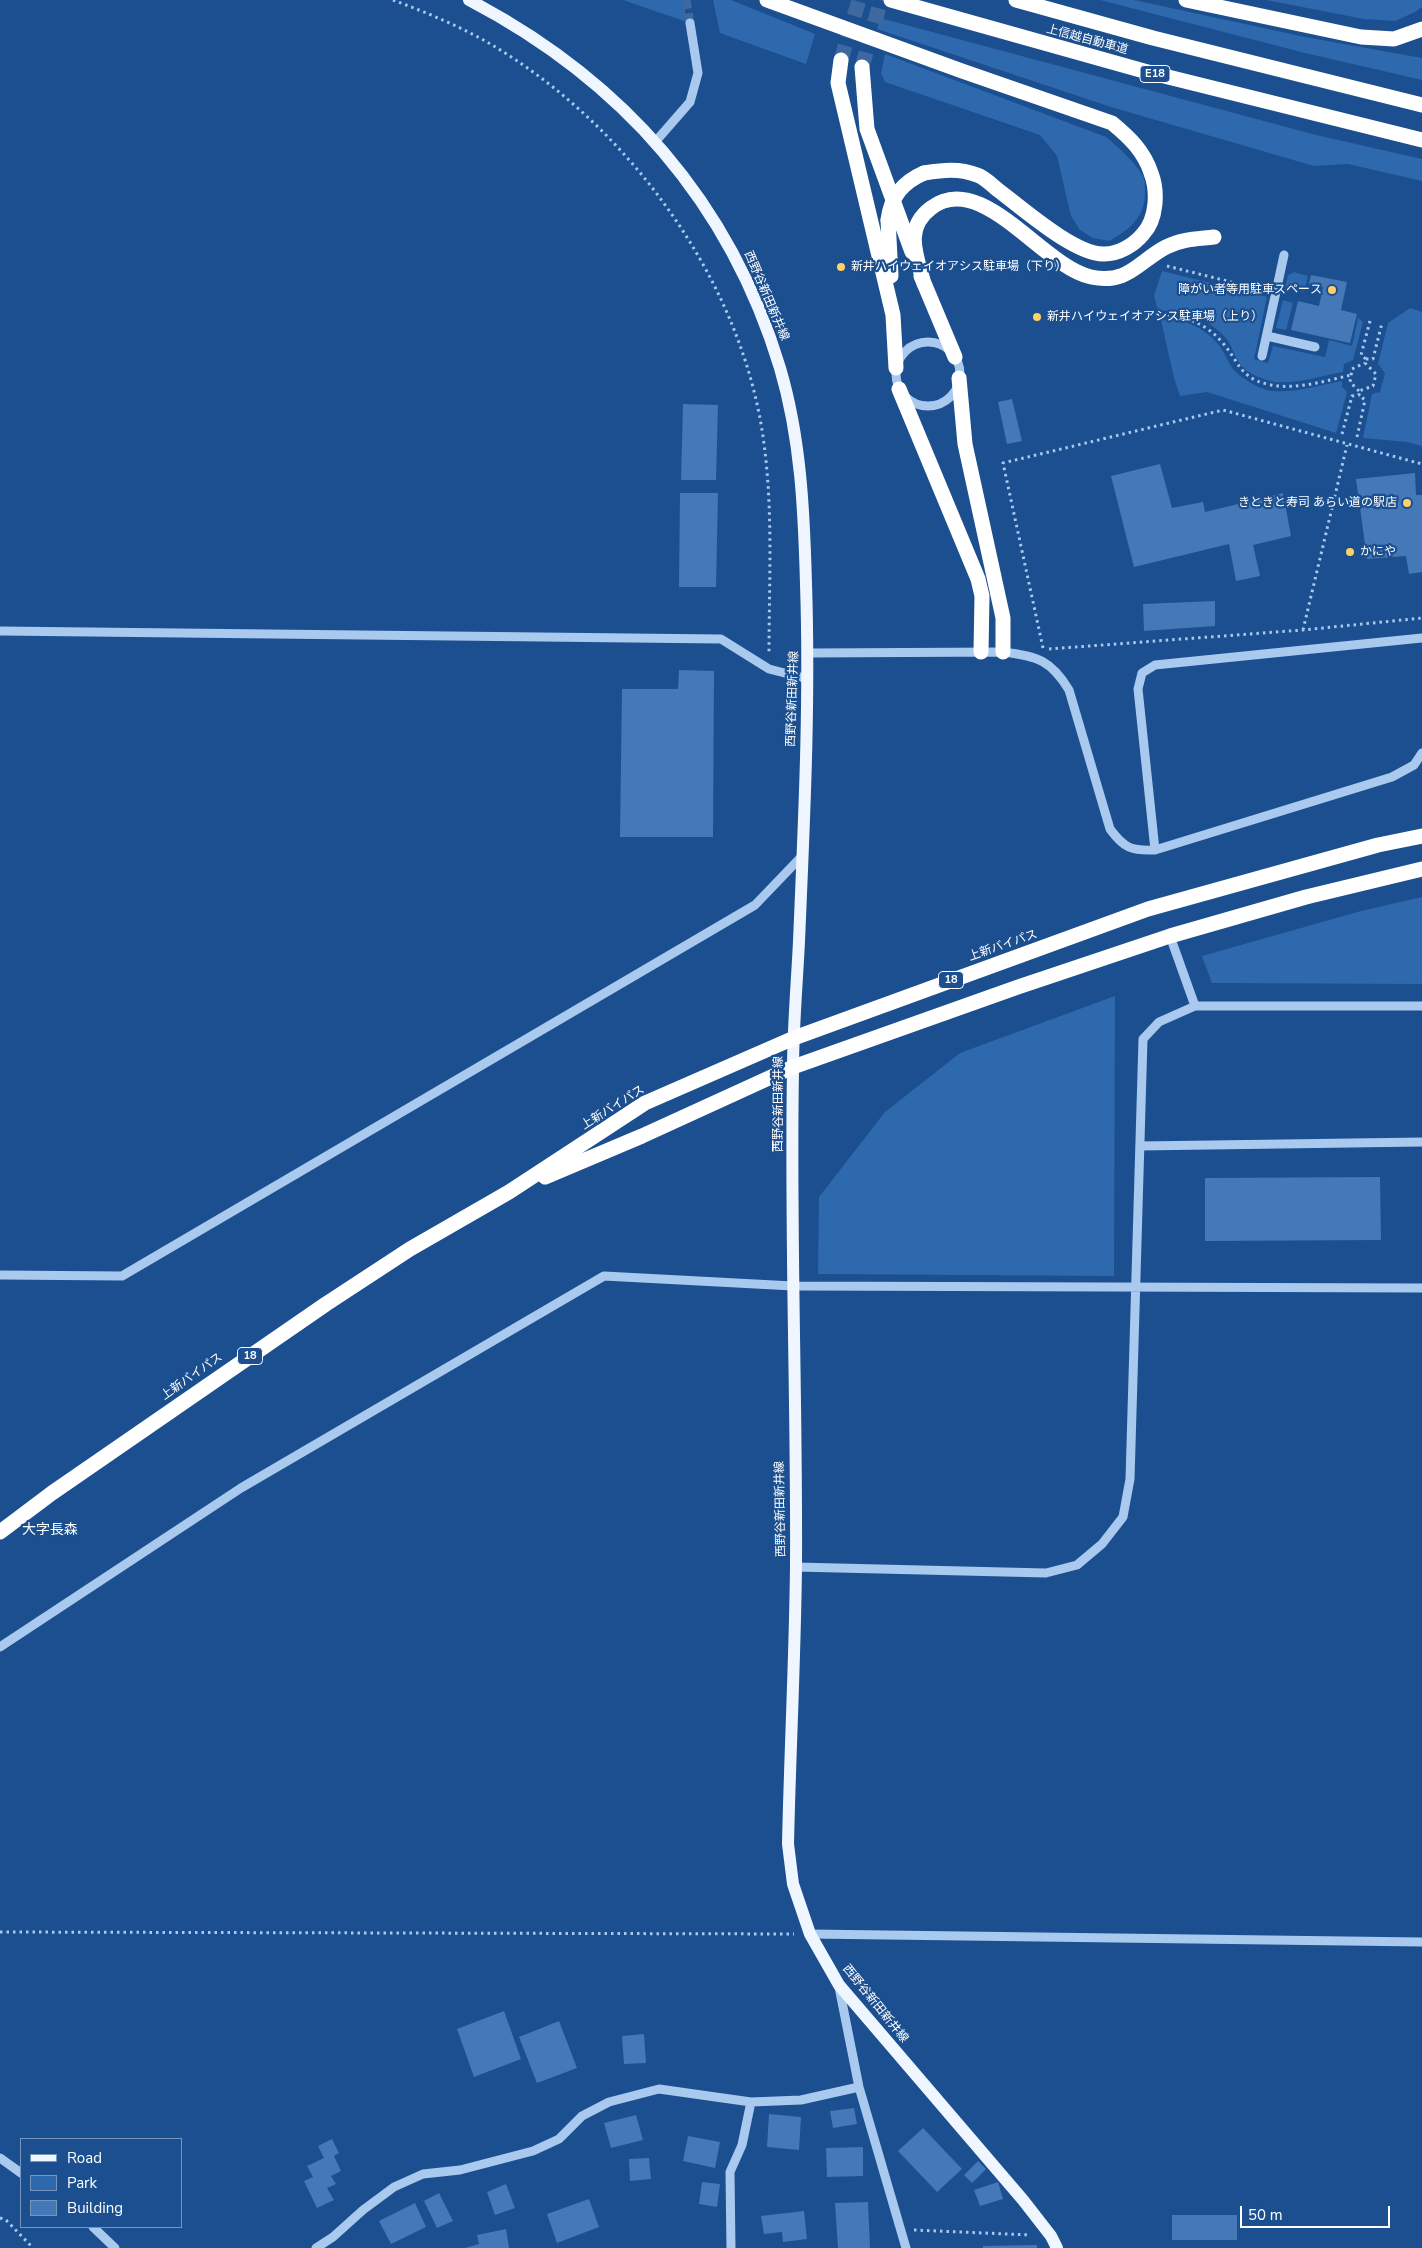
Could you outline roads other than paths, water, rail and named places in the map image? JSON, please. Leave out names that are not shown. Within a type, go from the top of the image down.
[{"type":"highway","points":[[767,0],[1112,123],[1129,137],[1143,154],[1152,173],[1155,193],[1153,213],[1147,230],[1136,242],[1122,250],[1103,254],[1073,246],[978,175],[952,169],[924,173],[912,178],[902,187],[889,206],[888,220],[896,368]]},
{"type":"highway","name":"上信越自動車道","points":[[891,0],[1144,71],[1422,140]]},
{"type":"highway","name":"上信越自動車道","points":[[1016,0],[1153,38],[1422,105]]},
{"type":"highway","points":[[1186,0],[1361,37],[1394,39],[1422,29]]},
{"type":"highway","points":[[841,60],[838,83],[893,315]]},
{"type":"highway","points":[[862,67],[867,129],[886,186],[955,357]]},
{"type":"highway","points":[[924,284],[913,241],[916,224],[924,213],[933,206],[954,198],[967,199],[986,207],[1070,268],[1091,277],[1107,278],[1126,274],[1167,246],[1185,240],[1214,237]]},
{"type":"highway","points":[[959,378],[965,444],[1003,618],[1003,652]]},
{"type":"highway","points":[[899,389],[978,578],[982,596],[981,652]]},
{"type":"highway","name":"上新バイパス","points":[[0,1532],[52,1493],[326,1304],[410,1249],[509,1192],[645,1103],[794,1038],[1148,909],[1360,849],[1422,836]]},
{"type":"highway","name":"上新バイパス","points":[[509,1192],[642,1136],[792,1067],[1170,936],[1306,897],[1422,869]]},
{"type":"main road","name":"西野谷新田新井線","points":[[469,0],[538,41],[583,73],[656,141],[717,224],[742,271],[780,367],[792,415],[800,460],[804,507],[809,653],[792,1067],[796,1567],[788,1844],[793,1884],[810,1934],[839,1985],[1023,2200],[1051,2236],[1057,2248]]},
{"type":"street","points":[[656,141],[690,102],[698,73],[690,23]]},
{"type":"street","points":[[1262,356],[1284,255]]},
{"type":"street","points":[[1267,336],[1315,347]]},
{"type":"street","points":[[927,342],[938,344],[948,349],[955,357],[959,368],[959,378],[951,396],[943,402],[934,406],[914,403],[905,397],[899,389],[896,379],[896,368],[900,358],[907,349],[916,344],[927,342]]},
{"type":"street","points":[[0,631],[721,639],[770,669],[808,679]]},
{"type":"street","points":[[1155,850],[1138,689],[1142,673],[1156,665],[1422,638]]},
{"type":"street","points":[[809,653],[1003,652],[1030,655],[1046,662],[1060,674],[1069,690],[1110,829],[1120,844],[1137,851],[1155,850],[1392,777],[1414,765],[1422,753]]},
{"type":"street","points":[[0,1275],[122,1276],[755,905],[802,855]]},
{"type":"street","points":[[1170,936],[1195,1006]]},
{"type":"street","points":[[796,1567],[1046,1573],[1077,1566],[1102,1544],[1123,1517],[1130,1479],[1143,1039],[1160,1022],[1195,1006],[1422,1006]]},
{"type":"street","points":[[1140,1146],[1422,1142]]},
{"type":"street","points":[[0,1647],[241,1488],[604,1276],[793,1286],[1422,1288]]},
{"type":"street","points":[[810,1934],[1422,1942]]},
{"type":"street","points":[[839,1985],[859,2087],[906,2248]]},
{"type":"street","points":[[316,2248],[333,2237],[394,2186],[423,2174],[460,2170],[533,2151],[559,2139],[582,2116],[609,2102],[658,2089],[751,2102],[801,2100],[859,2087]]},
{"type":"street","points":[[731,2248],[730,2172],[742,2146],[751,2102]]},
{"type":"street","points":[[0,2158],[20,2172]]},
{"type":"street","points":[[93,2228],[115,2248]]},
{"type":"tunnel","points":[[686,0],[690,23]]},
{"type":"tunnel","points":[[841,60],[859,0]]},
{"type":"tunnel","points":[[862,67],[881,0]]},
{"type":"place","name":"新井ハイウェイオアシス駐車場（下り）","points":[[841,267]]},
{"type":"place","name":"障がい者等用駐車スペース","points":[[1332,290]]},
{"type":"place","name":"新井ハイウェイオアシス駐車場（上り）","points":[[1037,317]]},
{"type":"place","name":"きときと寿司 あらい道の駅店","points":[[1407,503]]},
{"type":"place","name":"かにや","points":[[1350,552]]},
{"type":"district","name":"大字長森","points":[[50,1531]]}]
